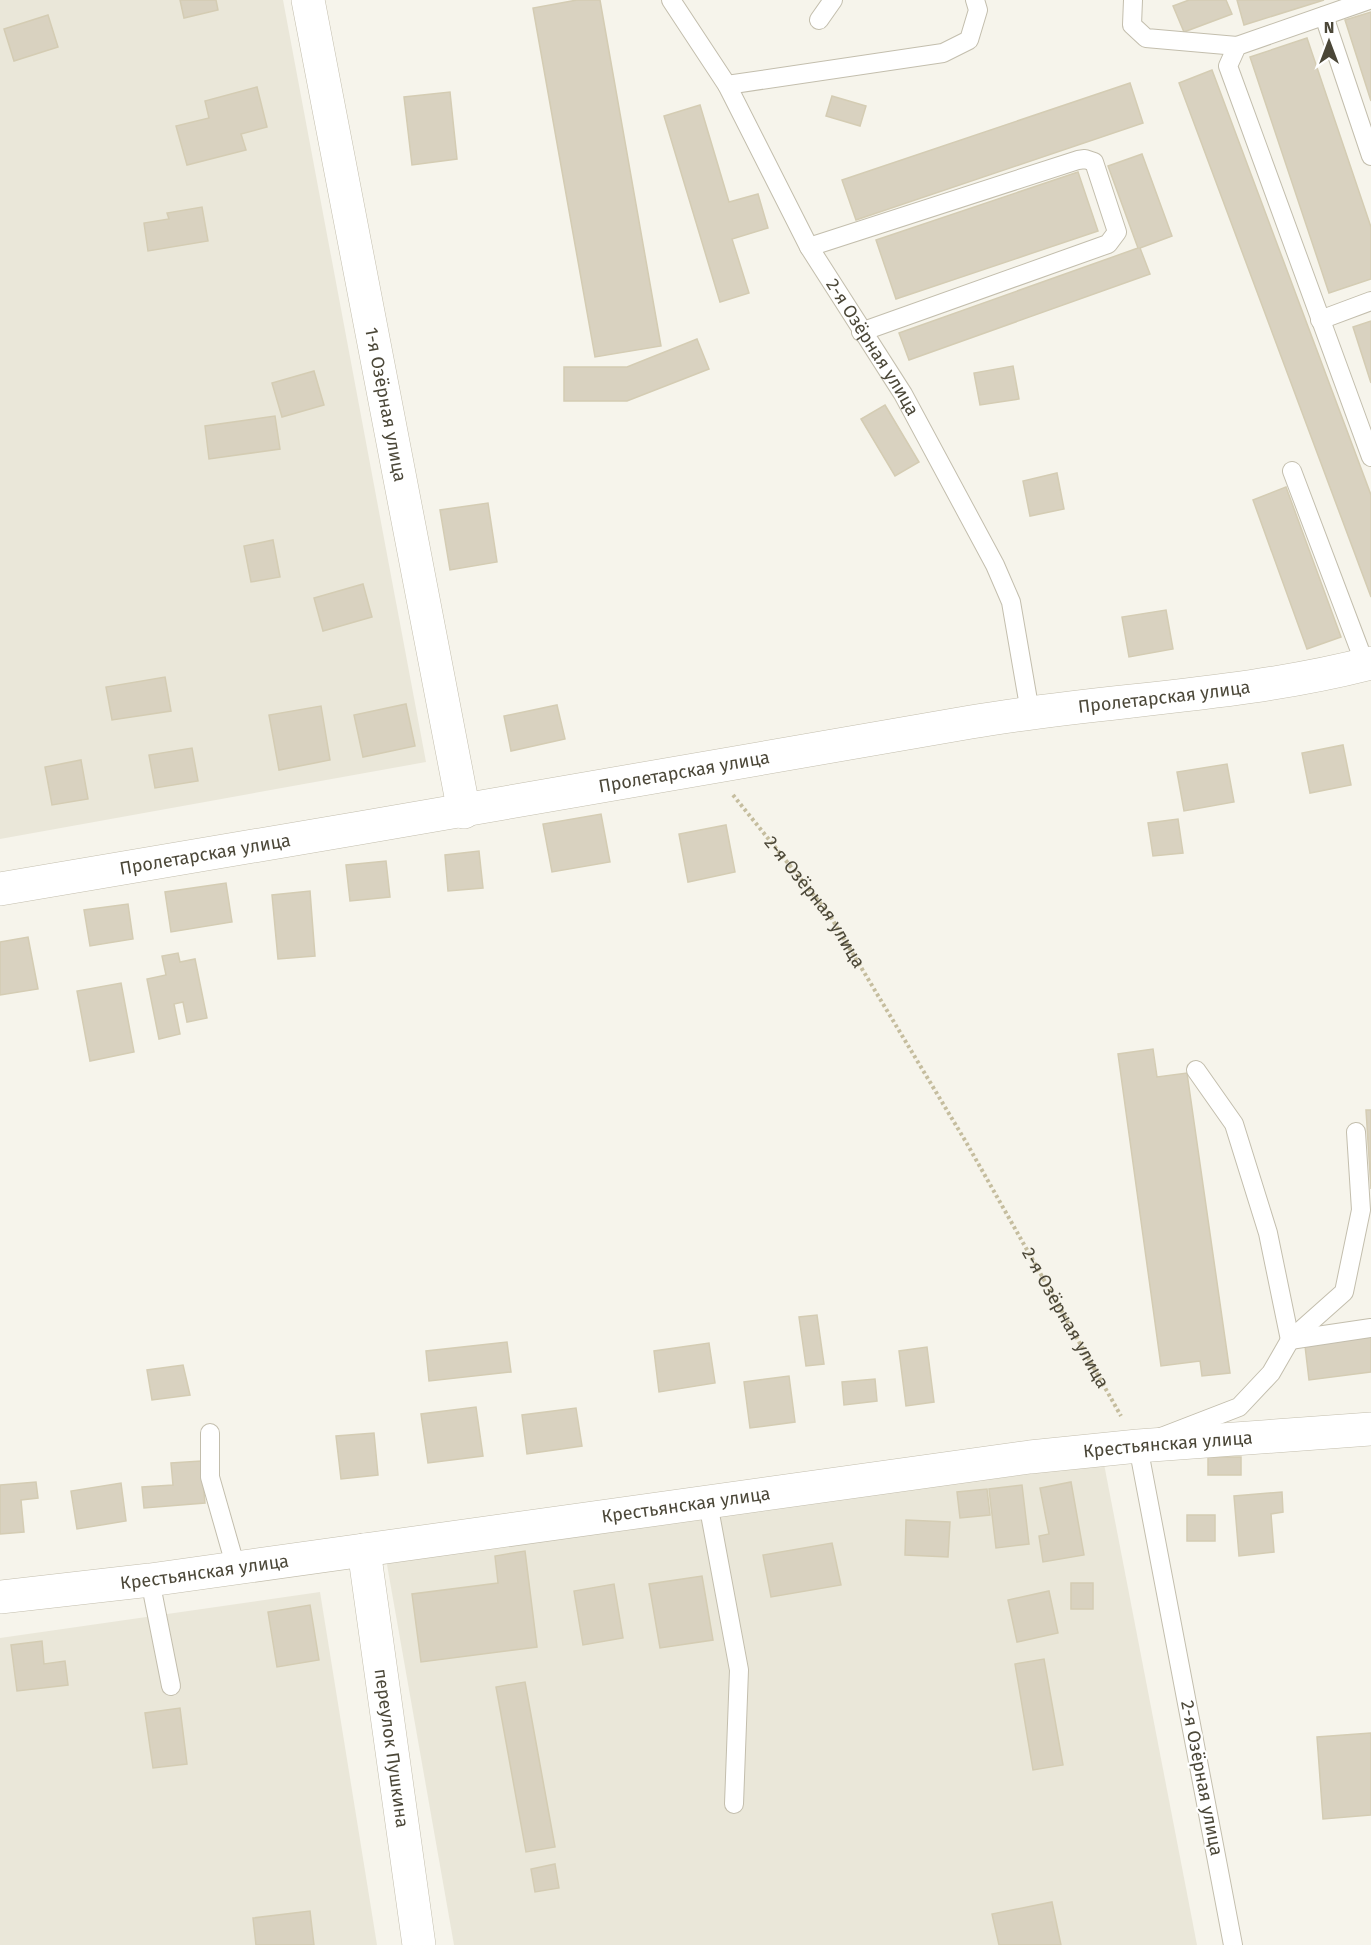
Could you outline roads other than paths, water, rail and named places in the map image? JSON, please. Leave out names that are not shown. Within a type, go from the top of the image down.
[{"type":"street","name":"1-я Озёрная улица","points":[[308,0],[464,812]]},
{"type":"street","name":"Пролетарская улица","points":[[0,889],[464,812],[1030,712],[1261,686],[1368,663]]},
{"type":"street","name":"Крестьянская улица","points":[[0,1597],[150,1580],[1030,1457],[1138,1446],[1371,1429]]},
{"type":"street","name":"переулок Пушкина","points":[[364,1550],[419,1945]]},
{"type":"lane","name":"2-я Озёрная улица","points":[[671,0],[727,85],[809,247],[861,332],[903,394],[995,565],[1011,602],[1030,712]]},
{"type":"lane","points":[[819,21],[833,0]]},
{"type":"lane","points":[[727,85],[943,53],[969,40],[978,10],[975,0]]},
{"type":"lane","points":[[1133,0],[1132,25],[1146,38],[1238,46],[1369,0]]},
{"type":"lane","points":[[1324,16],[1371,156]]},
{"type":"lane","points":[[1238,46],[1228,66],[1371,457]]},
{"type":"lane","points":[[809,247],[1078,160],[1085,159],[1094,162],[1117,232],[1108,244],[861,332]]},
{"type":"lane","points":[[1320,320],[1371,301]]},
{"type":"lane","points":[[1292,471],[1368,663]]},
{"type":"lane","points":[[1196,1070],[1234,1125],[1268,1233],[1290,1340]]},
{"type":"lane","points":[[1138,1446],[1239,1407],[1271,1373],[1290,1340],[1344,1292],[1361,1210],[1356,1132]]},
{"type":"lane","points":[[1290,1340],[1371,1328]]},
{"type":"lane","points":[[210,1433],[210,1477],[236,1568]]},
{"type":"lane","name":"2-я Озёрная улица","points":[[1138,1446],[1233,1945]]},
{"type":"lane","points":[[708,1503],[739,1670],[734,1804]]},
{"type":"lane","points":[[150,1580],[171,1686]]}]
